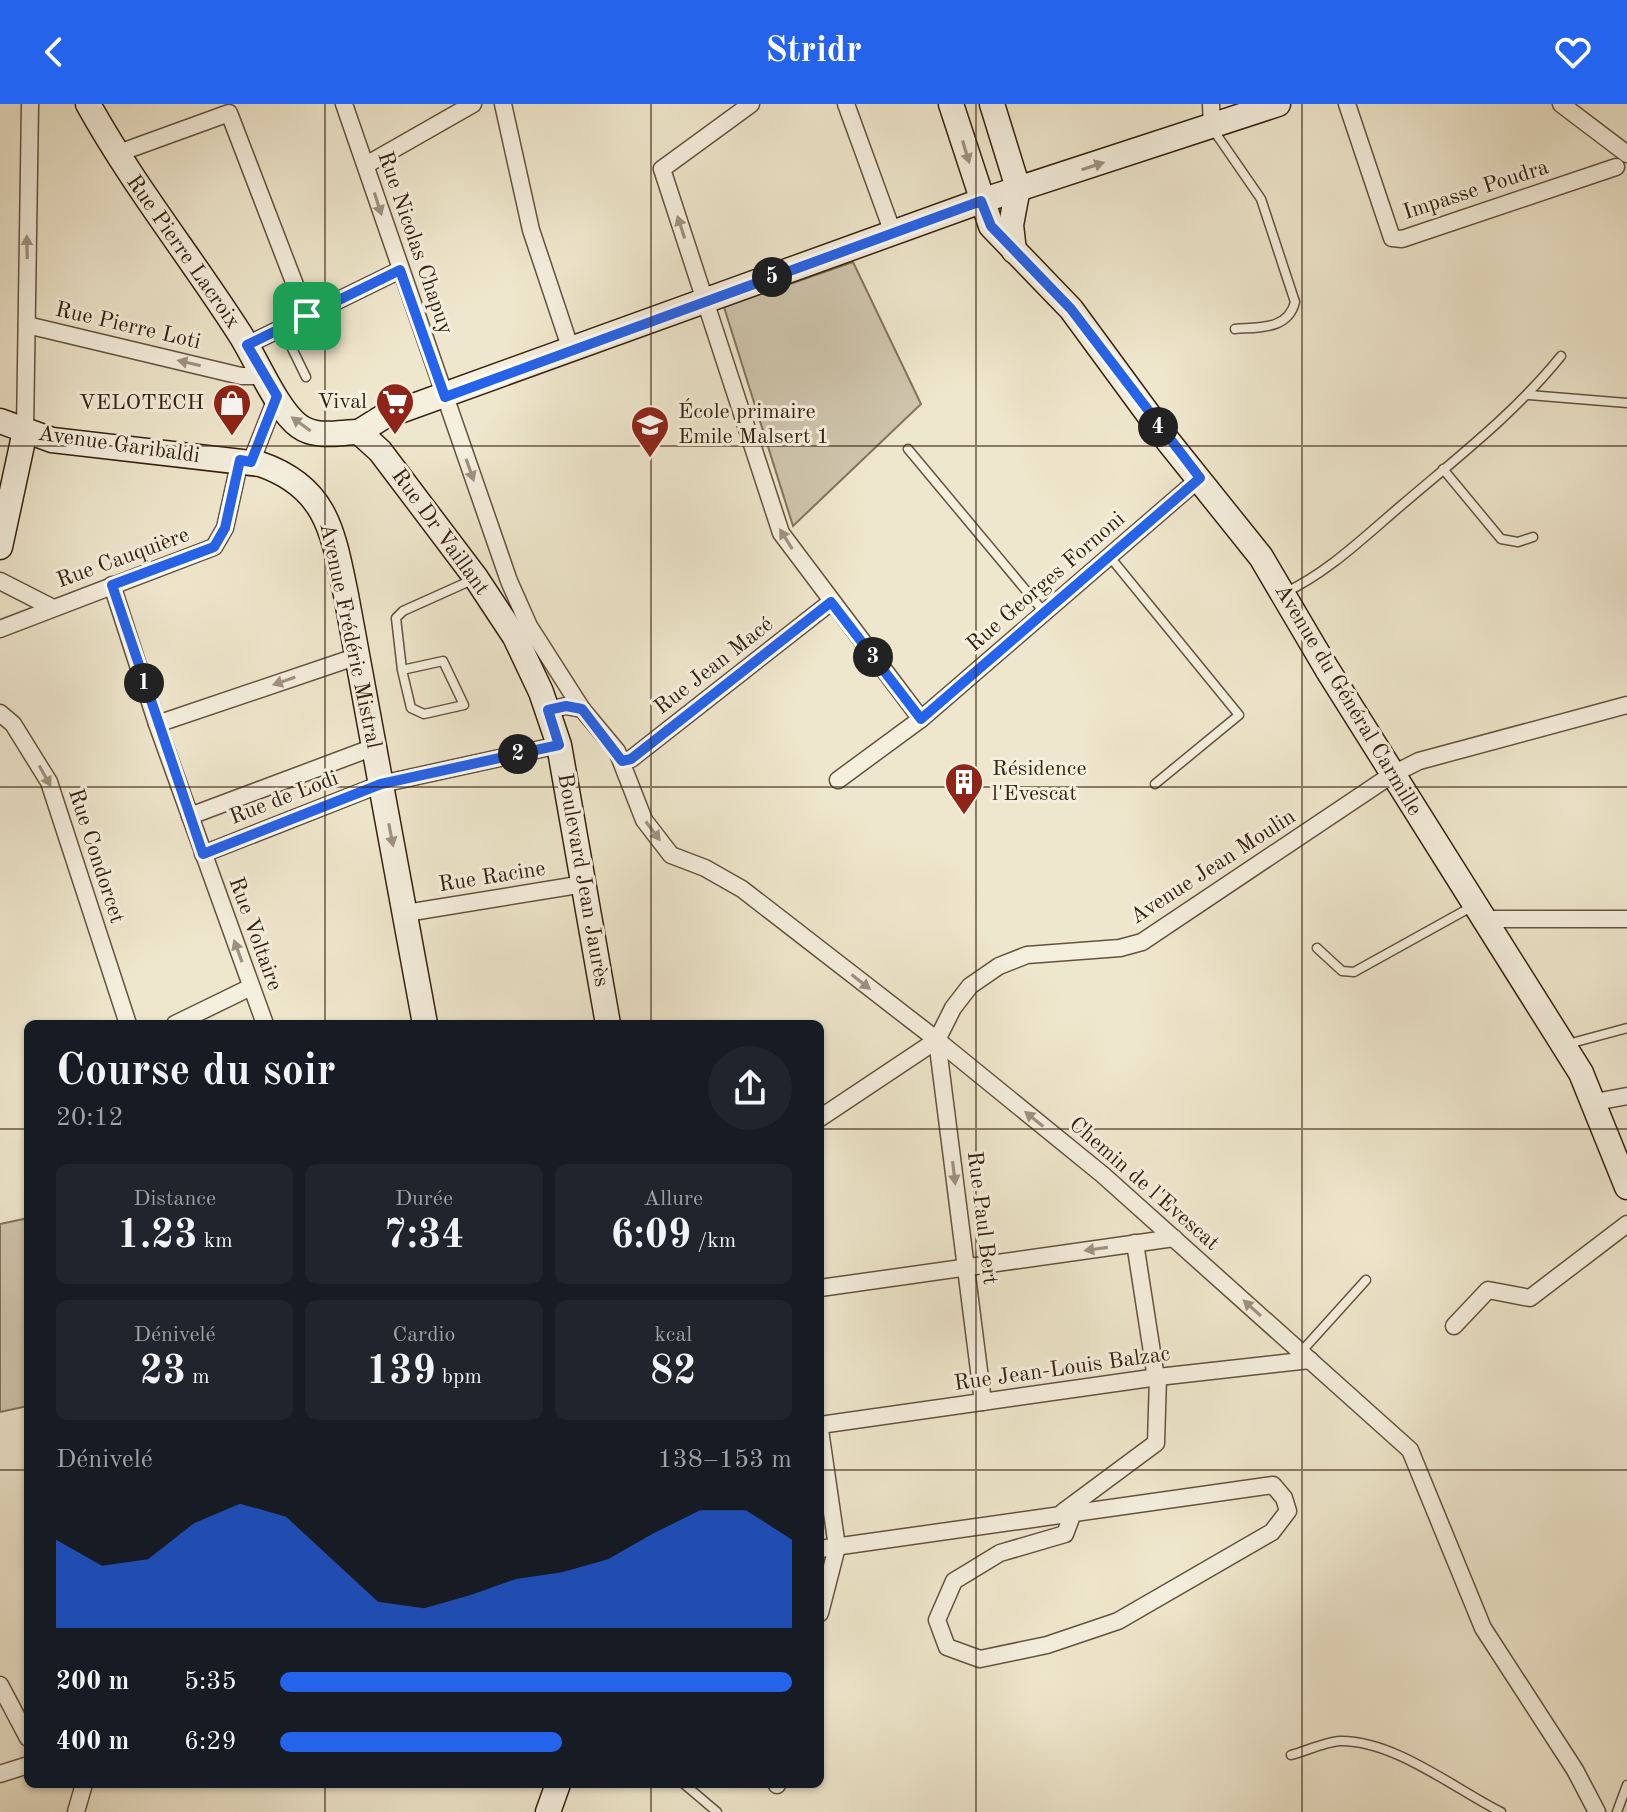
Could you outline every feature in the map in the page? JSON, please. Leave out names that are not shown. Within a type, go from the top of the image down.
[{"type":"street","points":[[0,547],[16,440],[27,325],[26,187],[30,104]]},
{"type":"street","name":"Rue Pierre Lacroix","points":[[88,104],[116,154],[247,345],[298,426],[329,434],[359,432]]},
{"type":"street","name":"Rue Nicolas Chapuy","points":[[344,104],[445,397]]},
{"type":"street","points":[[366,165],[473,104]]},
{"type":"street","points":[[503,104],[531,230],[571,350]]},
{"type":"street","points":[[751,104],[662,169],[781,533],[921,719]]},
{"type":"street","points":[[846,104],[893,233]]},
{"type":"street","name":"Avenue du Général Carmille","points":[[951,104],[991,226],[1071,309],[1261,557],[1478,912],[1564,1046],[1619,1146],[1627,1187]]},
{"type":"street","points":[[992,104],[1018,188],[1011,225],[1014,251]]},
{"type":"street","points":[[359,432],[383,417],[1212,116],[1278,104]]},
{"type":"street","name":"Impasse Poudra","points":[[1347,104],[1392,238],[1402,239],[1622,160]]},
{"type":"street","points":[[1561,104],[1622,160]]},
{"type":"street","points":[[116,154],[229,113],[307,316]]},
{"type":"street","points":[[247,345],[400,270]]},
{"type":"street","name":"Rue Pierre Loti","points":[[27,325],[241,376],[271,386]]},
{"type":"street","points":[[246,461],[271,386]]},
{"type":"street","name":"Boulevard Jean Jaurès","points":[[445,397],[509,581],[529,626],[550,694],[607,1020]]},
{"type":"street","name":"Avenue Garibaldi","points":[[0,421],[16,440]]},
{"type":"street","name":"Avenue Garibaldi","points":[[0,432],[16,440],[52,440],[246,461],[276,469],[307,490]]},
{"type":"street","name":"Rue Dr Vaillant","points":[[359,432],[380,451],[476,578],[515,637]]},
{"type":"street","name":"Rue Cauquière","points":[[0,629],[214,547],[225,528],[246,461]]},
{"type":"street","name":"Rue Georges Fornoni","points":[[838,780],[921,719],[1200,478]]},
{"type":"street","name":"Avenue Frédéric Mistral","points":[[307,490],[319,503],[335,545],[424,1020]]},
{"type":"street","name":"Rue Cauquière","points":[[0,581],[51,607]]},
{"type":"street","name":"Rue Voltaire","points":[[112,585],[157,724],[263,1020]]},
{"type":"street","name":"Rue Jean Macé","points":[[622,761],[631,759],[831,602]]},
{"type":"street","name":"Boulevard Jean Jaurès","points":[[515,637],[550,694],[582,709]]},
{"type":"street","points":[[157,724],[358,656]]},
{"type":"street","points":[[550,694],[566,706],[582,709]]},
{"type":"street","name":"Avenue Jean Moulin","points":[[937,1040],[970,986],[999,966],[1027,955],[1120,948],[1142,942],[1393,774],[1419,761],[1627,705]]},
{"type":"street","name":"Chemin de l'Evescat","points":[[582,709],[622,761],[626,781],[644,820],[671,855],[705,868],[742,889],[937,1040],[1103,1175],[1410,1450],[1483,1628],[1575,1770],[1597,1812]]},
{"type":"street","name":"Rue Condorcet","points":[[0,713],[13,724],[49,782],[127,1020]]},
{"type":"street","name":"Rue de Lodi","points":[[203,854],[381,784],[559,745]]},
{"type":"street","points":[[190,816],[374,747]]},
{"type":"street","name":"Rue Racine","points":[[406,913],[584,884]]},
{"type":"street","points":[[1478,912],[1627,919]]},
{"type":"street","points":[[183,1020],[251,987]]},
{"type":"street","points":[[824,1115],[937,1040]]},
{"type":"street","name":"Rue Paul Bert","points":[[937,1040],[983,1402]]},
{"type":"street","points":[[1595,1102],[1627,1096]]},
{"type":"street","points":[[1454,1326],[1488,1290],[1530,1298],[1627,1224]]},
{"type":"street","points":[[824,1287],[1174,1238]]},
{"type":"street","points":[[1065,1514],[1156,1443],[1157,1377],[1135,1243]]},
{"type":"street","name":"Rue Jean-Louis Balzac","points":[[824,1427],[1306,1356]]},
{"type":"street","points":[[828,1548],[1065,1514],[1273,1485],[1284,1498],[1288,1511],[1272,1532],[1118,1621],[1047,1645],[980,1659],[947,1647],[937,1620],[954,1581],[1000,1553],[1065,1534],[1065,1514]]},
{"type":"street","points":[[824,1488],[828,1548],[824,1580]]},
{"type":"street","points":[[0,1685],[24,1730]]},
{"type":"street","points":[[0,1774],[24,1766]]},
{"type":"street","points":[[76,1812],[83,1788]]},
{"type":"street","points":[[548,1812],[557,1788]]},
{"type":"lane","points":[[1212,116],[1261,199],[1295,302],[1291,315],[1283,322],[1235,329]]},
{"type":"lane","points":[[282,328],[306,377]]},
{"type":"lane","points":[[1284,593],[1326,568],[1443,469],[1529,395],[1561,356]]},
{"type":"lane","points":[[1529,395],[1627,403]]},
{"type":"lane","points":[[908,449],[1045,613]]},
{"type":"lane","points":[[1443,469],[1501,539],[1518,542],[1533,537]]},
{"type":"lane","points":[[1110,557],[1239,715],[1155,784]]},
{"type":"lane","points":[[402,670],[443,661],[464,705],[416,713],[411,708],[402,670],[398,614],[476,578]]},
{"type":"lane","points":[[1317,948],[1342,971],[1354,972],[1478,912]]},
{"type":"lane","points":[[1564,1046],[1588,1036],[1627,1028]]},
{"type":"lane","points":[[1306,1356],[1366,1280]]},
{"type":"lane","points":[[1291,1755],[1340,1741],[1371,1747],[1421,1765],[1501,1812]]},
{"type":"lane","points":[[1617,1812],[1627,1785]]},
{"type":"lane","points":[[689,1788],[717,1812]]},
{"type":"shaded area","points":[[853,262],[921,404],[793,526],[724,307]]},
{"type":"shaded area","points":[[24,1219],[24,1407],[0,1412],[0,1224]]},
{"type":"place","name":"Vival","points":[[395,436]]},
{"type":"place","name":"VELOTECH","points":[[232,437]]},
{"type":"place","name":"École primaire Emile Malsert 1","points":[[650,459]]},
{"type":"place","name":"Résidence l'Evescat","points":[[964,816]]},
{"type":"route","points":[[981,201],[991,226],[1071,309],[1168,441],[1200,478],[921,719],[831,602],[631,759],[622,761],[582,709],[566,706],[548,710],[559,745],[381,784],[203,854],[112,585],[214,547],[225,528],[240,460],[251,462],[277,396],[247,345],[307,316],[400,270],[445,397],[981,201]]}]
